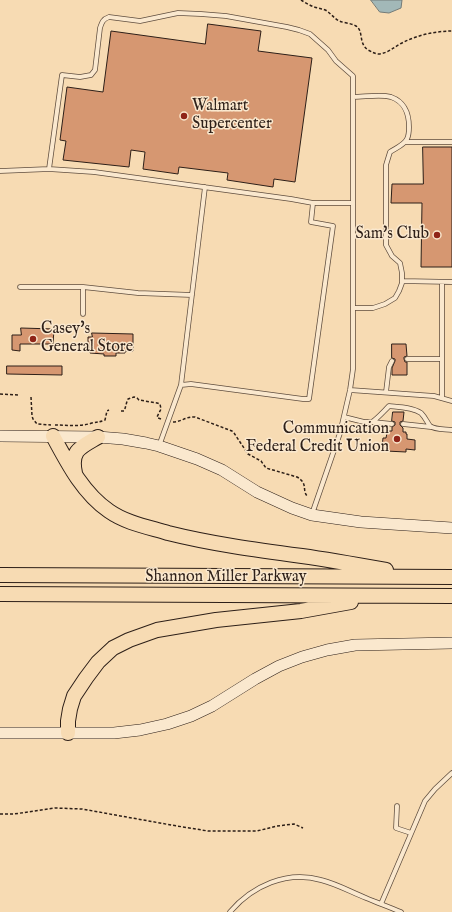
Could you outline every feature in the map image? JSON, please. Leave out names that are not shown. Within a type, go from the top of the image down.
[{"type":"highway","points":[[53,436],[84,488],[108,511],[122,519],[188,538],[431,577]]},
{"type":"highway","points":[[76,475],[73,465],[73,458],[77,450],[98,437]]},
{"type":"highway","name":"Shannon Miller Parkway","points":[[0,575],[452,577]]},
{"type":"highway","name":"Shannon Miller Parkway","points":[[0,594],[452,596]]},
{"type":"highway","points":[[68,733],[68,721],[74,696],[98,662],[113,648],[129,640],[157,630],[208,621],[300,611],[389,596]]},
{"type":"street","points":[[0,436],[98,437],[123,439],[159,446],[197,459],[222,470],[266,496],[312,515],[361,522],[452,528]]},
{"type":"street","points":[[0,733],[114,733],[140,730],[167,724],[191,716],[212,706],[279,666],[302,657],[327,650],[355,645],[452,643]]},
{"type":"lane","points":[[49,170],[62,75],[80,77],[91,76],[95,70],[100,28],[104,19],[109,17],[140,21],[178,13],[201,14],[226,16],[287,27],[310,34],[353,76],[353,370],[340,432],[312,515]]},
{"type":"lane","points":[[353,97],[390,97],[403,104],[408,116],[408,137],[404,144],[390,152],[386,165],[386,245],[392,256],[400,263],[402,281],[395,298],[385,304],[373,308],[353,308]]},
{"type":"lane","points":[[405,142],[452,142]]},
{"type":"lane","points":[[0,171],[49,170],[94,172],[313,202],[353,203]]},
{"type":"lane","points":[[159,446],[181,384],[205,187]]},
{"type":"lane","points":[[181,384],[191,384],[303,400],[309,398],[333,226],[311,222],[313,202]]},
{"type":"lane","points":[[402,281],[452,282]]},
{"type":"lane","points":[[442,282],[442,398]]},
{"type":"lane","points":[[20,287],[83,287],[138,293],[192,294]]},
{"type":"lane","points":[[83,287],[83,314]]},
{"type":"lane","points":[[407,359],[442,359]]},
{"type":"lane","points":[[386,392],[388,367],[392,361]]},
{"type":"lane","points":[[350,390],[434,396],[452,401]]},
{"type":"lane","points":[[372,422],[390,406],[420,412],[426,418],[431,427]]},
{"type":"lane","points":[[344,417],[392,424]]},
{"type":"lane","points":[[403,424],[452,430]]},
{"type":"lane","points":[[381,904],[425,801],[452,773]]},
{"type":"lane","points":[[396,806],[396,828],[411,833]]},
{"type":"lane","points":[[230,912],[236,904],[248,894],[261,887],[284,878],[302,876],[328,882],[401,912]]},
{"type":"path","points":[[301,0],[308,5],[326,10],[339,20],[356,26],[360,30],[364,47],[375,54],[388,52],[396,46],[425,34],[446,31],[452,32]]},
{"type":"path","points":[[0,394],[19,395]]},
{"type":"path","points":[[31,397],[32,416],[37,424],[88,425],[105,420],[107,411],[109,410]]},
{"type":"path","points":[[121,411],[125,410],[128,399],[134,397],[139,400],[160,404],[161,409],[158,417],[161,419]]},
{"type":"path","points":[[173,422],[177,422],[191,416],[232,431],[248,454],[262,461],[266,468],[301,479],[308,497]]},
{"type":"path","points":[[0,814],[14,814],[55,808],[82,809],[171,826],[208,831],[257,831],[294,824],[303,828]]},
{"type":"shaded area","points":[[371,0],[402,0],[401,8],[389,13],[380,12]]},
{"type":"building","name":"Walmart Supercenter","points":[[208,24],[261,31],[258,51],[312,58],[295,182],[274,179],[273,187],[227,180],[228,173],[179,167],[178,174],[143,169],[145,152],[131,150],[129,167],[63,160],[66,141],[60,140],[67,87],[103,92],[111,31],[205,44]]},
{"type":"building","name":"Sam's Club","points":[[423,147],[452,147],[452,267],[421,267],[422,203],[391,203],[392,184],[423,184]]},
{"type":"building","name":"Casey's General Store","points":[[21,328],[54,329],[53,344],[20,344],[20,351],[12,350],[12,335],[21,335]]},
{"type":"building","points":[[92,333],[133,334],[133,351],[116,353],[116,356],[104,356],[104,354],[90,353],[88,337],[92,337]]},
{"type":"building","points":[[392,344],[406,344],[407,356],[404,357],[404,359],[405,362],[407,362],[407,375],[392,375],[392,368],[395,359],[392,358]]},
{"type":"building","name":"Casey's General Store","points":[[7,366],[62,366],[62,375],[7,374]]},
{"type":"building","points":[[393,412],[404,412],[403,421],[400,422],[400,425],[403,428],[403,432],[406,432],[407,434],[407,439],[415,440],[415,450],[406,449],[406,452],[386,451],[386,447],[382,447],[383,438],[386,438],[387,433],[392,431],[392,427],[395,425],[395,422],[392,421]]},
{"type":"place","name":"Walmart Supercenter","points":[[184,116]]},
{"type":"place","name":"Sam's Club","points":[[437,235]]},
{"type":"place","name":"Casey's General Store","points":[[33,339]]},
{"type":"place","name":"Communication Federal Credit Union","points":[[397,439]]}]
